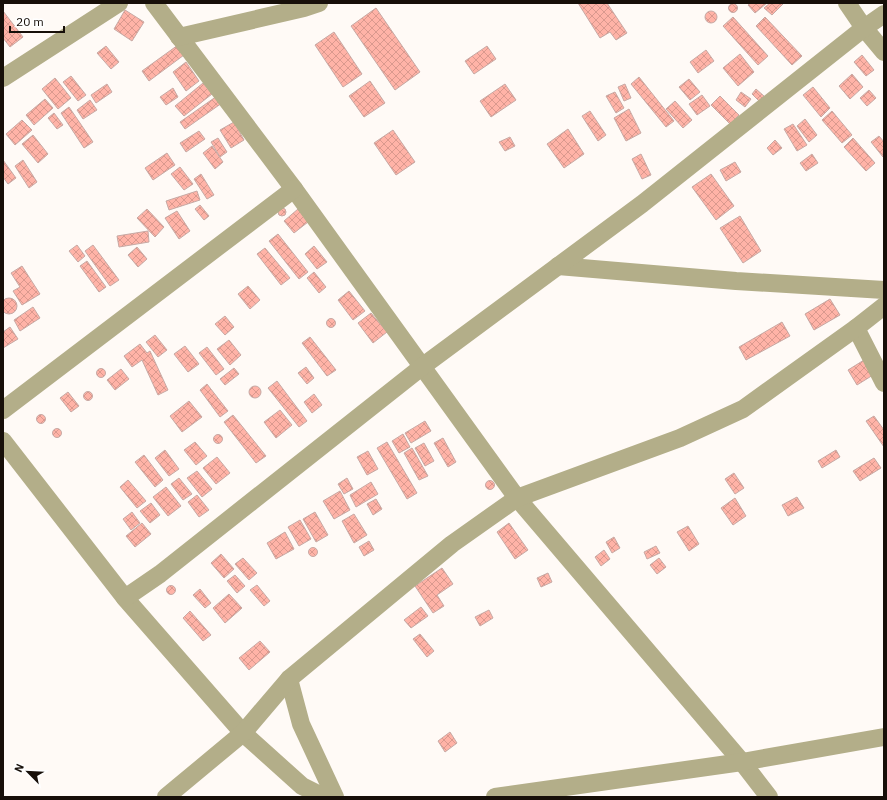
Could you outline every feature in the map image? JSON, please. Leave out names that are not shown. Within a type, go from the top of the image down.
[{"type":"street","points":[[3,78],[119,3]]},
{"type":"street","points":[[154,3],[294,189],[423,366],[516,498],[742,762],[769,797]]},
{"type":"street","points":[[179,37],[304,8],[319,3]]},
{"type":"street","points":[[847,3],[864,28],[884,52]]},
{"type":"street","points":[[125,598],[160,574],[423,366],[642,204],[864,28],[884,14]]},
{"type":"street","points":[[3,410],[294,189]]},
{"type":"street","points":[[558,266],[736,282],[884,290]]},
{"type":"street","points":[[166,797],[242,733],[289,679],[452,544],[516,498],[680,438],[743,409],[856,328],[884,306]]},
{"type":"street","points":[[856,328],[884,383]]},
{"type":"street","points":[[3,441],[125,598],[242,733],[302,786],[324,797]]},
{"type":"street","points":[[289,679],[301,724],[334,797]]},
{"type":"street","points":[[495,797],[742,762],[884,737]]},
{"type":"building","points":[[578,3],[607,3],[627,33],[616,40],[610,32],[600,38]]},
{"type":"building","points":[[751,3],[767,3],[755,13],[748,5]]},
{"type":"building","points":[[770,3],[784,3],[772,15],[764,8]]},
{"type":"building","points":[[731,4],[735,4],[737,8],[735,12],[731,12],[729,10],[729,6]]},
{"type":"building","points":[[376,8],[420,72],[395,90],[351,26]]},
{"type":"building","points":[[125,10],[144,22],[132,41],[114,29]]},
{"type":"building","points":[[3,11],[23,37],[10,47],[3,38]]},
{"type":"building","points":[[711,11],[715,13],[717,17],[715,21],[711,23],[707,21],[705,17],[707,13]]},
{"type":"building","points":[[733,17],[768,56],[758,65],[723,26]]},
{"type":"building","points":[[765,17],[802,56],[792,65],[756,26]]},
{"type":"building","points":[[334,32],[362,74],[343,87],[315,45]]},
{"type":"building","points":[[178,45],[184,55],[149,81],[142,71]]},
{"type":"building","points":[[106,46],[119,62],[111,69],[97,53]]},
{"type":"building","points":[[487,46],[496,59],[474,74],[465,61]]},
{"type":"building","points":[[706,50],[714,61],[698,73],[690,62]]},
{"type":"building","points":[[740,54],[754,72],[738,86],[723,68]]},
{"type":"building","points":[[862,55],[874,70],[866,76],[854,62]]},
{"type":"building","points":[[186,62],[199,81],[186,91],[173,72]]},
{"type":"building","points":[[852,74],[863,87],[850,99],[839,86]]},
{"type":"building","points":[[71,76],[86,95],[78,101],[63,82]]},
{"type":"building","points":[[639,77],[674,121],[666,127],[631,84]]},
{"type":"building","points":[[55,78],[71,98],[58,109],[42,89]]},
{"type":"building","points":[[689,79],[700,92],[690,100],[679,87]]},
{"type":"building","points":[[370,81],[385,103],[364,117],[349,96]]},
{"type":"building","points":[[203,83],[212,94],[184,116],[175,106]]},
{"type":"building","points":[[107,84],[112,92],[96,103],[91,95]]},
{"type":"building","points":[[505,84],[516,100],[491,117],[480,101]]},
{"type":"building","points":[[625,84],[631,98],[624,101],[618,87]]},
{"type":"building","points":[[813,87],[830,108],[821,117],[803,95]]},
{"type":"building","points":[[173,88],[178,97],[166,105],[160,97]]},
{"type":"building","points":[[756,89],[764,96],[760,102],[752,94]]},
{"type":"building","points":[[869,90],[876,98],[867,106],[860,98]]},
{"type":"building","points":[[615,92],[624,108],[616,113],[606,96]]},
{"type":"building","points":[[741,92],[751,99],[745,107],[736,100]]},
{"type":"building","points":[[702,95],[710,106],[697,115],[689,104]]},
{"type":"building","points":[[217,96],[222,103],[185,129],[180,122]]},
{"type":"building","points":[[720,96],[739,115],[730,124],[711,105]]},
{"type":"building","points":[[45,99],[53,108],[34,125],[26,115]]},
{"type":"building","points":[[90,100],[97,110],[83,119],[77,110]]},
{"type":"building","points":[[675,101],[692,120],[683,128],[666,109]]},
{"type":"building","points":[[69,107],[93,142],[84,148],[61,113]]},
{"type":"building","points":[[629,109],[641,133],[626,141],[614,118]]},
{"type":"building","points":[[590,111],[606,135],[598,141],[582,116]]},
{"type":"building","points":[[832,111],[852,135],[842,143],[822,120]]},
{"type":"building","points":[[54,113],[63,125],[57,129],[48,118]]},
{"type":"building","points":[[805,119],[817,135],[809,142],[797,126]]},
{"type":"building","points":[[22,120],[32,130],[15,145],[6,134]]},
{"type":"building","points":[[234,122],[244,140],[231,148],[220,130]]},
{"type":"building","points":[[793,124],[807,145],[797,151],[784,129]]},
{"type":"building","points":[[568,129],[584,154],[564,168],[547,144]]},
{"type":"building","points":[[393,130],[415,162],[396,175],[374,143]]},
{"type":"building","points":[[199,131],[205,139],[186,152],[180,143]]},
{"type":"building","points":[[33,135],[48,154],[38,163],[22,144]]},
{"type":"building","points":[[879,136],[884,142],[883,157],[871,142]]},
{"type":"building","points":[[510,137],[515,146],[505,151],[499,142]]},
{"type":"building","points":[[218,138],[227,152],[220,157],[211,142]]},
{"type":"building","points":[[853,138],[875,163],[866,171],[844,147]]},
{"type":"building","points":[[775,140],[782,148],[773,155],[767,148]]},
{"type":"building","points":[[212,146],[223,162],[215,169],[203,153]]},
{"type":"building","points":[[167,153],[175,165],[153,180],[145,168]]},
{"type":"building","points":[[641,154],[651,175],[642,179],[632,159]]},
{"type":"building","points":[[812,154],[818,163],[806,171],[800,163]]},
{"type":"building","points":[[3,160],[16,178],[8,184],[3,177]]},
{"type":"building","points":[[23,160],[37,182],[29,188],[15,166]]},
{"type":"building","points":[[735,162],[741,172],[726,181],[720,170]]},
{"type":"building","points":[[180,167],[193,184],[184,190],[171,174]]},
{"type":"building","points":[[201,174],[214,195],[207,199],[194,179]]},
{"type":"building","points":[[711,174],[734,206],[716,220],[692,187]]},
{"type":"building","points":[[197,191],[200,200],[169,210],[166,201]]},
{"type":"building","points":[[200,205],[209,216],[204,220],[195,209]]},
{"type":"building","points":[[280,208],[284,208],[286,212],[284,216],[280,216],[278,214],[278,210]]},
{"type":"building","points":[[147,209],[164,227],[155,237],[137,218]]},
{"type":"building","points":[[298,209],[308,222],[294,233],[284,221]]},
{"type":"building","points":[[177,211],[190,231],[179,239],[165,218]]},
{"type":"building","points":[[740,216],[761,251],[743,263],[720,228]]},
{"type":"building","points":[[148,231],[149,242],[119,247],[117,236]]},
{"type":"building","points":[[278,234],[308,272],[299,279],[269,241]]},
{"type":"building","points":[[77,245],[85,256],[78,262],[69,251]]},
{"type":"building","points":[[93,245],[119,280],[110,286],[85,251]]},
{"type":"building","points":[[314,246],[327,262],[317,269],[305,254]]},
{"type":"building","points":[[137,247],[147,259],[138,267],[128,255]]},
{"type":"building","points":[[265,248],[290,278],[281,285],[257,254]]},
{"type":"building","points":[[87,261],[106,287],[99,292],[80,266]]},
{"type":"building","points":[[22,266],[40,294],[22,305],[13,291],[20,287],[11,273]]},
{"type":"building","points":[[314,272],[326,287],[319,293],[307,278]]},
{"type":"building","points":[[248,286],[260,300],[250,309],[238,294]]},
{"type":"building","points":[[349,291],[365,311],[353,320],[338,300]]},
{"type":"building","points":[[9,298],[16,303],[17,306],[12,313],[9,314],[2,309],[1,306],[6,299]]},
{"type":"building","points":[[830,299],[840,315],[814,330],[805,314]]},
{"type":"building","points":[[33,307],[40,318],[20,331],[14,320]]},
{"type":"building","points":[[371,313],[387,332],[373,343],[358,323]]},
{"type":"building","points":[[225,316],[234,327],[225,335],[215,324]]},
{"type":"building","points":[[329,319],[333,319],[335,323],[333,327],[329,327],[327,325],[327,321]]},
{"type":"building","points":[[782,322],[790,336],[746,360],[739,347]]},
{"type":"building","points":[[10,327],[18,339],[3,348],[3,332]]},
{"type":"building","points":[[155,335],[167,350],[158,357],[146,342]]},
{"type":"building","points":[[310,337],[336,370],[327,376],[302,343]]},
{"type":"building","points":[[229,340],[241,355],[230,365],[217,349]]},
{"type":"building","points":[[140,344],[147,353],[150,351],[168,390],[158,395],[142,360],[132,367],[124,356]]},
{"type":"building","points":[[185,346],[199,364],[188,372],[174,354]]},
{"type":"building","points":[[207,347],[224,369],[216,375],[199,353]]},
{"type":"building","points":[[864,360],[873,375],[857,385],[848,370]]},
{"type":"building","points":[[306,367],[314,378],[307,384],[298,373]]},
{"type":"building","points":[[234,368],[239,374],[225,385],[220,379]]},
{"type":"building","points":[[99,369],[103,369],[105,373],[103,377],[99,377],[97,375],[97,371]]},
{"type":"building","points":[[121,369],[129,379],[115,390],[107,380]]},
{"type":"building","points":[[277,381],[307,421],[299,427],[268,388]]},
{"type":"building","points":[[207,384],[228,411],[220,417],[200,390]]},
{"type":"building","points":[[255,386],[259,388],[261,392],[259,396],[255,398],[251,396],[249,392],[251,388]]},
{"type":"building","points":[[68,392],[79,406],[71,412],[60,398]]},
{"type":"building","points":[[86,392],[90,392],[92,396],[90,400],[86,400],[84,398],[84,394]]},
{"type":"building","points":[[314,394],[322,405],[312,413],[304,402]]},
{"type":"building","points":[[189,401],[202,417],[182,432],[170,416]]},
{"type":"building","points":[[280,410],[292,425],[276,438],[264,422]]},
{"type":"building","points":[[39,415],[43,415],[45,419],[43,423],[39,423],[37,421],[37,417]]},
{"type":"building","points":[[233,415],[266,456],[256,463],[224,422]]},
{"type":"building","points":[[874,416],[884,430],[884,447],[866,421]]},
{"type":"building","points":[[425,421],[431,431],[411,443],[405,433]]},
{"type":"building","points":[[55,429],[59,429],[61,433],[59,437],[55,437],[53,435],[53,431]]},
{"type":"building","points":[[403,434],[410,447],[399,453],[392,441]]},
{"type":"building","points":[[216,435],[220,435],[222,439],[220,443],[216,443],[214,441],[214,437]]},
{"type":"building","points":[[443,438],[456,462],[448,467],[434,443]]},
{"type":"building","points":[[195,442],[207,456],[196,465],[184,450]]},
{"type":"building","points":[[387,442],[417,493],[407,499],[377,448]]},
{"type":"building","points":[[424,443],[434,461],[425,466],[415,448]]},
{"type":"building","points":[[412,448],[428,476],[419,480],[404,453]]},
{"type":"building","points":[[165,450],[179,469],[169,476],[155,458]]},
{"type":"building","points":[[836,450],[840,457],[822,468],[818,461]]},
{"type":"building","points":[[368,451],[378,469],[367,475],[357,457]]},
{"type":"building","points":[[144,455],[163,480],[155,487],[135,462]]},
{"type":"building","points":[[217,457],[230,473],[216,484],[203,468]]},
{"type":"building","points":[[874,458],[881,468],[860,481],[853,471]]},
{"type":"building","points":[[197,471],[212,489],[202,497],[187,478]]},
{"type":"building","points":[[734,473],[744,488],[735,494],[725,479]]},
{"type":"building","points":[[179,478],[192,494],[183,500],[171,484]]},
{"type":"building","points":[[347,478],[353,489],[344,494],[338,484]]},
{"type":"building","points":[[128,480],[146,501],[137,508],[120,487]]},
{"type":"building","points":[[488,481],[492,481],[494,485],[492,489],[488,489],[486,487],[486,483]]},
{"type":"building","points":[[371,482],[378,494],[356,507],[350,495]]},
{"type":"building","points":[[166,487],[181,506],[168,516],[153,497]]},
{"type":"building","points":[[340,491],[350,510],[334,519],[323,501]]},
{"type":"building","points":[[197,495],[209,510],[199,517],[188,502]]},
{"type":"building","points":[[797,497],[804,508],[788,516],[782,505]]},
{"type":"building","points":[[735,498],[746,516],[733,525],[721,508]]},
{"type":"building","points":[[376,499],[382,509],[373,515],[367,504]]},
{"type":"building","points":[[151,503],[160,515],[150,523],[140,511]]},
{"type":"building","points":[[132,512],[140,523],[131,530],[123,519]]},
{"type":"building","points":[[315,512],[328,535],[316,542],[303,519]]},
{"type":"building","points":[[354,514],[367,535],[354,543],[342,521]]},
{"type":"building","points":[[300,520],[311,539],[299,546],[288,527]]},
{"type":"building","points":[[142,523],[151,534],[135,547],[126,536]]},
{"type":"building","points":[[509,523],[528,550],[515,559],[497,532]]},
{"type":"building","points":[[688,526],[699,544],[689,551],[677,532]]},
{"type":"building","points":[[285,532],[294,549],[276,559],[267,543]]},
{"type":"building","points":[[614,537],[620,548],[612,553],[606,542]]},
{"type":"building","points":[[369,541],[374,550],[364,556],[359,547]]},
{"type":"building","points":[[656,546],[660,553],[647,559],[644,552]]},
{"type":"building","points":[[311,548],[315,548],[317,552],[315,556],[311,556],[309,554],[309,550]]},
{"type":"building","points":[[604,550],[610,559],[601,566],[595,557]]},
{"type":"building","points":[[221,554],[234,569],[224,578],[211,563]]},
{"type":"building","points":[[243,558],[257,573],[249,580],[235,564]]},
{"type":"building","points":[[659,558],[666,567],[657,574],[650,565]]},
{"type":"building","points":[[442,568],[453,584],[437,595],[444,606],[433,613],[415,586]]},
{"type":"building","points":[[548,573],[552,582],[541,587],[537,578]]},
{"type":"building","points":[[235,575],[245,586],[237,593],[227,581]]},
{"type":"building","points":[[257,585],[270,601],[264,606],[250,590]]},
{"type":"building","points":[[169,586],[173,586],[175,590],[173,594],[169,594],[167,592],[167,588]]},
{"type":"building","points":[[200,589],[211,603],[205,608],[193,595]]},
{"type":"building","points":[[229,594],[242,608],[225,623],[213,608]]},
{"type":"building","points":[[421,607],[428,616],[411,628],[404,620]]},
{"type":"building","points":[[489,610],[493,618],[480,626],[475,617]]},
{"type":"building","points":[[190,611],[211,635],[203,641],[183,618]]},
{"type":"building","points":[[420,634],[434,651],[427,657],[413,639]]},
{"type":"building","points":[[260,641],[270,652],[249,670],[239,658]]},
{"type":"building","points":[[450,732],[457,743],[445,752],[438,741]]}]
